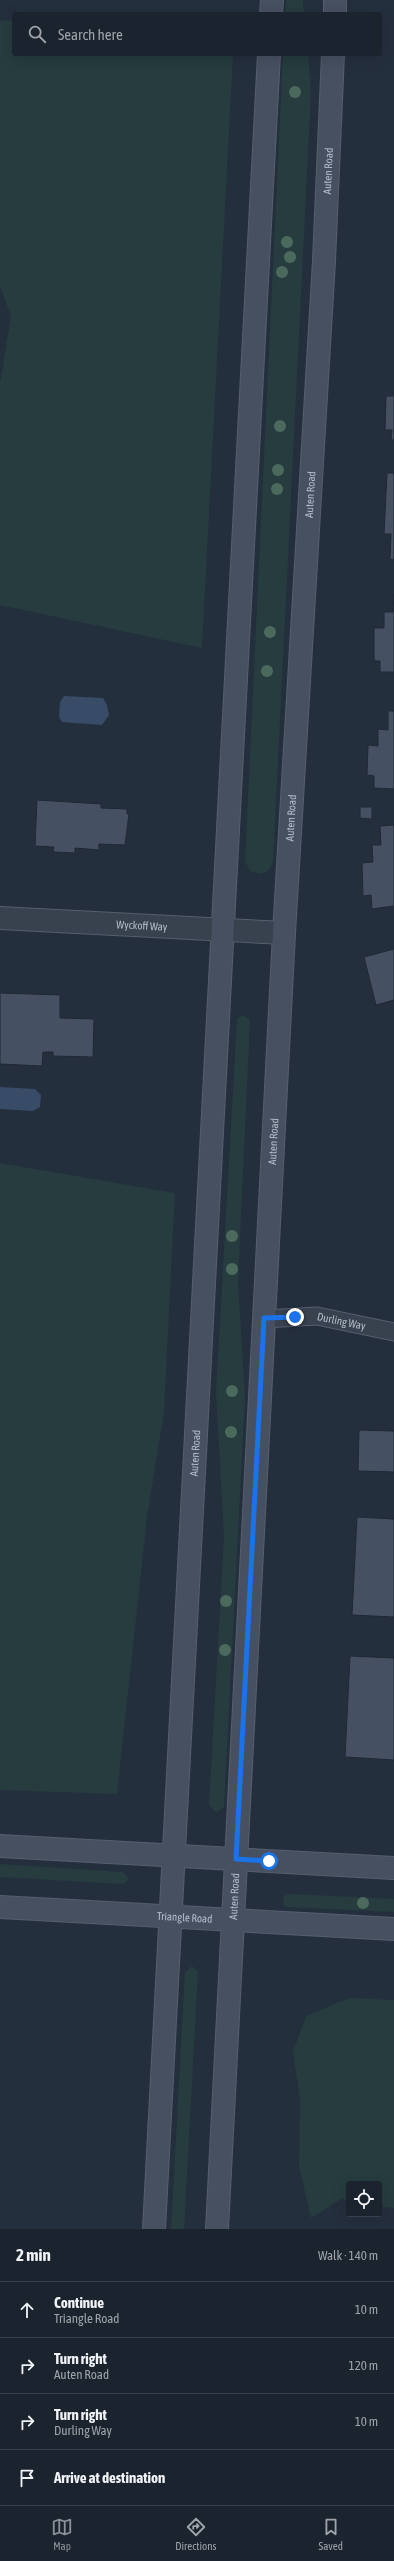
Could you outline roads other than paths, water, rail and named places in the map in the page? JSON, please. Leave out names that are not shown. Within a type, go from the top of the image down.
[{"type":"street","points":[[271,12],[272,0]]},
{"type":"street","points":[[335,0],[335,12]]},
{"type":"street","name":"Auten Road","points":[[154,2229],[171,1916],[172,1856],[269,56]]},
{"type":"street","name":"Auten Road","points":[[217,2229],[284,933],[324,261],[333,56]]},
{"type":"street","name":"Wyckoff Way","points":[[0,918],[284,933]]},
{"type":"street","points":[[0,1846],[394,1868]]},
{"type":"street","name":"Triangle Road","points":[[0,1907],[394,1929]]},
{"type":"lane","name":"Durling Way","points":[[264,1318],[317,1316],[394,1332]]},
{"type":"water","points":[[64,696],[103,698],[107,705],[109,715],[102,725],[62,722],[59,717],[60,702]]},
{"type":"water","points":[[0,1087],[35,1089],[41,1095],[40,1107],[33,1111],[0,1109]]}]
